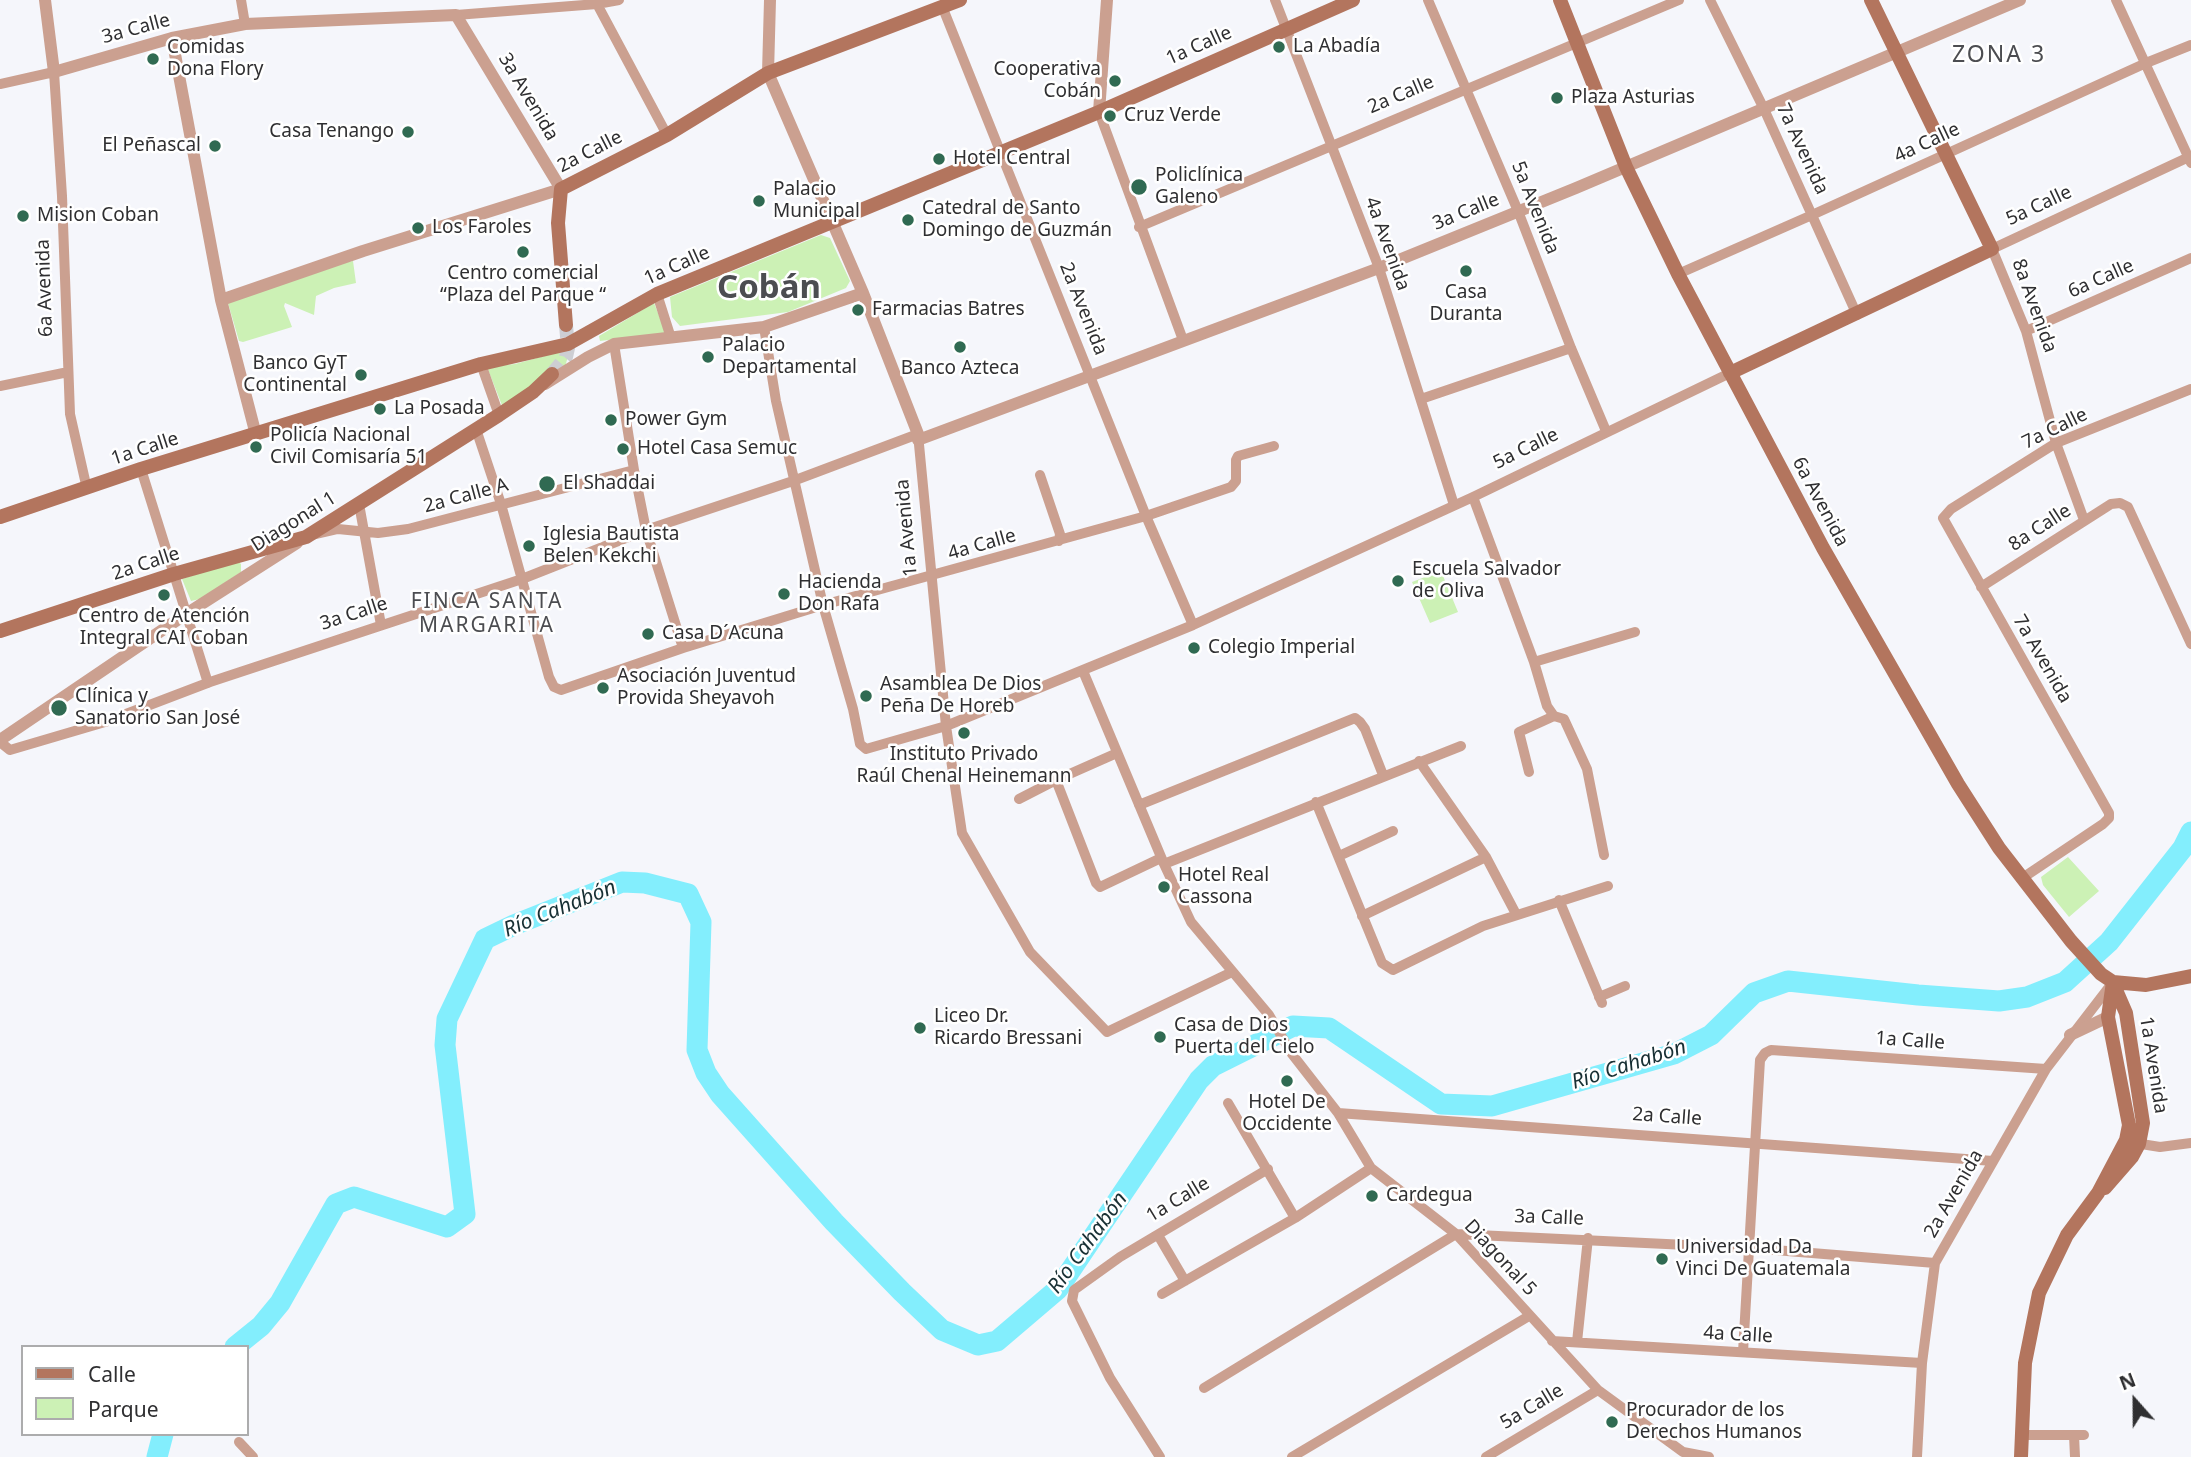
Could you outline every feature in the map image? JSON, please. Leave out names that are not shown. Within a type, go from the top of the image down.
[{"type":"main road","name":"2a Calle","points":[[561,189],[667,135],[768,73],[960,0]]},
{"type":"main road","name":"1a Calle","points":[[0,517],[141,469],[481,364],[568,344],[657,294],[1099,112],[1353,0]]},
{"type":"main road","name":"6a Avenida","points":[[1560,0],[1626,167],[1678,274],[1823,548],[1958,784],[2021,879],[2071,941],[2107,978]]},
{"type":"main road","name":"8a Avenida","points":[[1871,0],[1992,249]]},
{"type":"main road","points":[[561,189],[558,223],[566,325]]},
{"type":"main road","name":"5a Calle","points":[[1730,373],[1992,249]]},
{"type":"main road","points":[[533,392],[552,374]]},
{"type":"main road","name":"Diagonal 1","points":[[306,537],[533,392]]},
{"type":"main road","name":"2a Calle","points":[[0,631],[174,574],[306,537]]},
{"type":"main road","points":[[2107,978],[2146,985],[2191,976]]},
{"type":"main road","name":"1a Avenida","points":[[2107,978],[2108,1017],[2133,1142]]},
{"type":"main road","name":"1a Avenida","points":[[2107,978],[2126,1013],[2143,1123],[2133,1142]]},
{"type":"main road","points":[[2021,1457],[2025,1363],[2039,1293],[2067,1235],[2098,1193],[2112,1181],[2133,1142]]},
{"type":"street","name":"6a Avenida","points":[[45,0],[54,72],[73,433],[87,488]]},
{"type":"street","points":[[241,0],[245,24]]},
{"type":"street","name":"3a Calle","points":[[0,84],[54,72],[172,38],[245,24],[456,15],[530,4],[597,4],[618,0]]},
{"type":"street","name":"1a Avenida","points":[[770,0],[768,73],[830,222],[863,293],[918,437],[946,726],[961,833],[1030,952],[1107,1032],[1232,972]]},
{"type":"street","points":[[1107,0],[1099,112],[1139,227],[1183,340]]},
{"type":"street","name":"4a Avenida","points":[[1275,0],[1284,29],[1379,268],[1454,505]]},
{"type":"street","name":"5a Avenida","points":[[1428,0],[1518,211],[1606,431]]},
{"type":"street","name":"2a Calle","points":[[1139,227],[1678,0]]},
{"type":"street","name":"7a Avenida","points":[[1710,0],[1764,109],[1857,315]]},
{"type":"street","name":"3a Calle","points":[[0,741],[10,750],[105,722],[208,683],[522,579],[646,530],[1091,375],[1379,268],[1896,54],[1999,4],[2020,0]]},
{"type":"street","points":[[2116,0],[2190,159]]},
{"type":"street","points":[[597,4],[667,135]]},
{"type":"street","name":"2a Avenida","points":[[942,6],[1146,516],[1193,625]]},
{"type":"street","name":"3a Avenida","points":[[456,15],[561,189]]},
{"type":"street","points":[[172,38],[222,300],[256,435]]},
{"type":"street","name":"4a Calle","points":[[1678,274],[2191,45]]},
{"type":"street","name":"5a Calle","points":[[1992,249],[2190,159]]},
{"type":"street","name":"2a Calle","points":[[222,300],[363,251],[561,189]]},
{"type":"street","name":"8a Avenida","points":[[1992,249],[2026,331],[2056,443],[2084,520]]},
{"type":"street","name":"6a Calle","points":[[2026,331],[2191,258]]},
{"type":"street","points":[[683,648],[646,530],[614,345],[764,327],[863,293]]},
{"type":"street","points":[[657,294],[671,338]]},
{"type":"street","points":[[764,327],[793,481],[823,605]]},
{"type":"street","name":"Diagonal 1","points":[[533,392],[588,357],[614,345]]},
{"type":"street","points":[[1421,400],[1571,348]]},
{"type":"street","points":[[481,364],[499,415]]},
{"type":"street","points":[[0,386],[68,372]]},
{"type":"street","name":"5a Calle","points":[[823,605],[853,709],[860,744],[866,749],[946,726],[1193,625],[1473,497],[1730,373]]},
{"type":"street","name":"7a Calle","points":[[1944,518],[1951,509],[2056,443],[2191,389]]},
{"type":"street","points":[[476,429],[501,503],[522,579]]},
{"type":"street","name":"4a Calle","points":[[522,579],[549,677],[554,687],[561,690],[683,648],[823,605],[1146,516],[1231,487],[1242,482],[1236,460],[1238,456],[1274,446]]},
{"type":"street","points":[[141,469],[208,683]]},
{"type":"street","name":"2a Calle A","points":[[306,537],[338,529],[378,533],[408,529],[634,470]]},
{"type":"street","points":[[1040,475],[1060,534],[1059,541]]},
{"type":"street","points":[[1473,497],[1534,662],[1547,706],[1554,716],[1564,719],[1587,769],[1604,855]]},
{"type":"street","name":"8a Calle","points":[[1981,587],[2084,520],[2111,504],[2120,503],[2128,508],[2191,644]]},
{"type":"street","points":[[359,504],[381,625]]},
{"type":"street","name":"7a Avenida","points":[[1944,518],[2109,813],[2109,818],[2021,879]]},
{"type":"street","name":"Diagonal 1","points":[[0,741],[186,614],[306,537]]},
{"type":"street","points":[[1534,662],[1635,632]]},
{"type":"street","name":"Diagonal 5","points":[[1083,671],[1162,861],[1191,922],[1269,1015],[1292,1054],[1338,1113],[1371,1168],[1456,1234],[1598,1390],[1679,1455],[1709,1457]]},
{"type":"street","points":[[1529,772],[1519,732],[1554,716]]},
{"type":"street","points":[[1139,805],[1354,719],[1365,729],[1383,775]]},
{"type":"street","points":[[1056,780],[1100,887],[1461,746]]},
{"type":"street","points":[[1019,799],[1118,753]]},
{"type":"street","points":[[1419,761],[1486,857],[1516,914]]},
{"type":"street","points":[[1316,802],[1382,964],[1393,970],[1483,926],[1608,886]]},
{"type":"street","points":[[1339,856],[1393,831]]},
{"type":"street","points":[[1362,916],[1486,857]]},
{"type":"street","points":[[1559,900],[1601,1000],[1625,986]]},
{"type":"street","name":"2a Avenida","points":[[1917,1457],[1922,1363],[1935,1262],[2046,1069],[2107,978]]},
{"type":"street","points":[[2070,1035],[2108,1017]]},
{"type":"street","name":"1a Calle","points":[[1757,1142],[1760,1060],[1772,1051],[2046,1069]]},
{"type":"street","points":[[1228,1103],[1295,1218]]},
{"type":"street","name":"2a Calle","points":[[1338,1113],[1993,1161]]},
{"type":"street","points":[[1743,1352],[1757,1142]]},
{"type":"street","points":[[2133,1142],[2160,1147],[2191,1143]]},
{"type":"street","points":[[1162,1294],[1295,1218],[1371,1168]]},
{"type":"street","name":"1a Calle","points":[[1160,1457],[1110,1378],[1072,1301],[1074,1290],[1120,1257],[1268,1169]]},
{"type":"street","name":"3a Calle","points":[[1456,1234],[1588,1238],[1935,1262]]},
{"type":"street","points":[[1204,1388],[1456,1234]]},
{"type":"street","points":[[1158,1235],[1185,1281]]},
{"type":"street","points":[[1577,1342],[1588,1238]]},
{"type":"street","points":[[1292,1457],[1529,1316]]},
{"type":"street","name":"4a Calle","points":[[1552,1341],[1922,1363]]},
{"type":"street","name":"5a Calle","points":[[1486,1457],[1598,1390]]},
{"type":"street","points":[[2021,1435],[2079,1435],[2075,1457]]},
{"type":"street","points":[[239,1442],[252,1456]]},
{"type":"green space","points":[[821,235],[830,238],[850,281],[846,288],[788,312],[680,326],[672,317],[670,297]]},
{"type":"green space","points":[[353,261],[356,283],[316,296],[314,315],[285,303],[292,327],[239,341],[228,303],[334,265]]},
{"type":"green space","points":[[654,303],[666,333],[600,341],[599,336]]},
{"type":"green space","points":[[570,349],[565,367],[503,408],[487,367],[515,364]]},
{"type":"green space","points":[[238,561],[241,564],[241,572],[200,599],[191,601],[182,579]]},
{"type":"green space","points":[[1441,571],[1458,612],[1430,623],[1412,582]]},
{"type":"green space","points":[[2068,857],[2099,891],[2069,917],[2043,885],[2041,877]]},
{"type":"waterway","name":"Río Cahabón","points":[[237,1345],[261,1326],[280,1303],[336,1204],[354,1197],[447,1227],[465,1214],[445,1045],[447,1019],[485,939],[622,882],[645,883],[688,894],[701,922],[697,1050],[706,1073],[720,1094],[834,1222],[902,1292],[942,1330],[978,1345],[997,1341],[1058,1289],[1199,1080],[1213,1066],[1293,1026],[1329,1028],[1441,1104],[1492,1106],[1674,1054],[1711,1035],[1754,993],[1788,981],[1999,1001],[2027,997],[2065,982],[2109,942],[2183,848],[2191,832]]},
{"type":"waterway","name":"Río Cahabón","points":[[157,1457],[162,1436]]},
{"type":"tunnel","points":[[552,374],[566,357],[566,325]]},
{"type":"place","name":"La Abadía","points":[[1279,47]]},
{"type":"place","name":"Comidas Dona Flory","points":[[153,59]]},
{"type":"place","name":"Cooperativa Cobán","points":[[1115,81]]},
{"type":"place","name":"Plaza Asturias","points":[[1557,98]]},
{"type":"place","name":"Cruz Verde","points":[[1110,116]]},
{"type":"place","name":"Casa Tenango","points":[[408,132]]},
{"type":"place","name":"El Peñascal","points":[[215,146]]},
{"type":"place","name":"Hotel Central","points":[[939,159]]},
{"type":"place","name":"Policlínica Galeno","points":[[1139,187]]},
{"type":"place","name":"Palacio Municipal","points":[[759,201]]},
{"type":"place","name":"Mision Coban","points":[[23,216]]},
{"type":"place","name":"Catedral de Santo Domingo de Guzmán","points":[[908,220]]},
{"type":"place","name":"Los Faroles","points":[[418,228]]},
{"type":"place","name":"Centro comercial “Plaza del Parque “","points":[[523,252]]},
{"type":"place","name":"Casa Duranta","points":[[1466,271]]},
{"type":"place","name":"Farmacias Batres","points":[[858,310]]},
{"type":"place","name":"Banco Azteca","points":[[960,347]]},
{"type":"place","name":"Palacio Departamental","points":[[708,357]]},
{"type":"place","name":"Banco GyT Continental","points":[[361,375]]},
{"type":"place","name":"La Posada","points":[[380,409]]},
{"type":"place","name":"Power Gym","points":[[611,420]]},
{"type":"place","name":"Policía Nacional Civil Comisaría 51","points":[[256,447]]},
{"type":"place","name":"Hotel Casa Semuc","points":[[623,449]]},
{"type":"place","name":"El Shaddai","points":[[547,484]]},
{"type":"place","name":"Iglesia Bautista Belen Kekchi","points":[[529,546]]},
{"type":"place","name":"Escuela Salvador de Oliva","points":[[1398,581]]},
{"type":"place","name":"Hacienda Don Rafa","points":[[784,594]]},
{"type":"place","name":"Centro de Atención Integral CAI Coban","points":[[164,595]]},
{"type":"place","name":"Casa D´Acuna","points":[[648,634]]},
{"type":"place","name":"Colegio Imperial","points":[[1194,648]]},
{"type":"place","name":"Asociación Juventud Provida Sheyavoh","points":[[603,688]]},
{"type":"place","name":"Asamblea De Dios Peña De Horeb","points":[[866,696]]},
{"type":"place","name":"Clínica y Sanatorio San José","points":[[59,708]]},
{"type":"place","name":"Instituto Privado Raúl Chenal Heinemann","points":[[964,733]]},
{"type":"place","name":"Hotel Real Cassona","points":[[1164,887]]},
{"type":"place","name":"Liceo Dr. Ricardo Bressani","points":[[920,1028]]},
{"type":"place","name":"Casa de Dios Puerta del Cielo","points":[[1160,1037]]},
{"type":"place","name":"Hotel De Occidente","points":[[1287,1081]]},
{"type":"place","name":"Cardegua","points":[[1372,1196]]},
{"type":"place","name":"Universidad Da Vinci De Guatemala","points":[[1662,1259]]},
{"type":"place","name":"Procurador de los Derechos Humanos","points":[[1612,1422]]},
{"type":"district","name":"ZONA 3","points":[[1999,55]]},
{"type":"district","name":"Cobán","points":[[769,289]]},
{"type":"district","name":"FINCA SANTA MARGARITA","points":[[487,614]]}]
